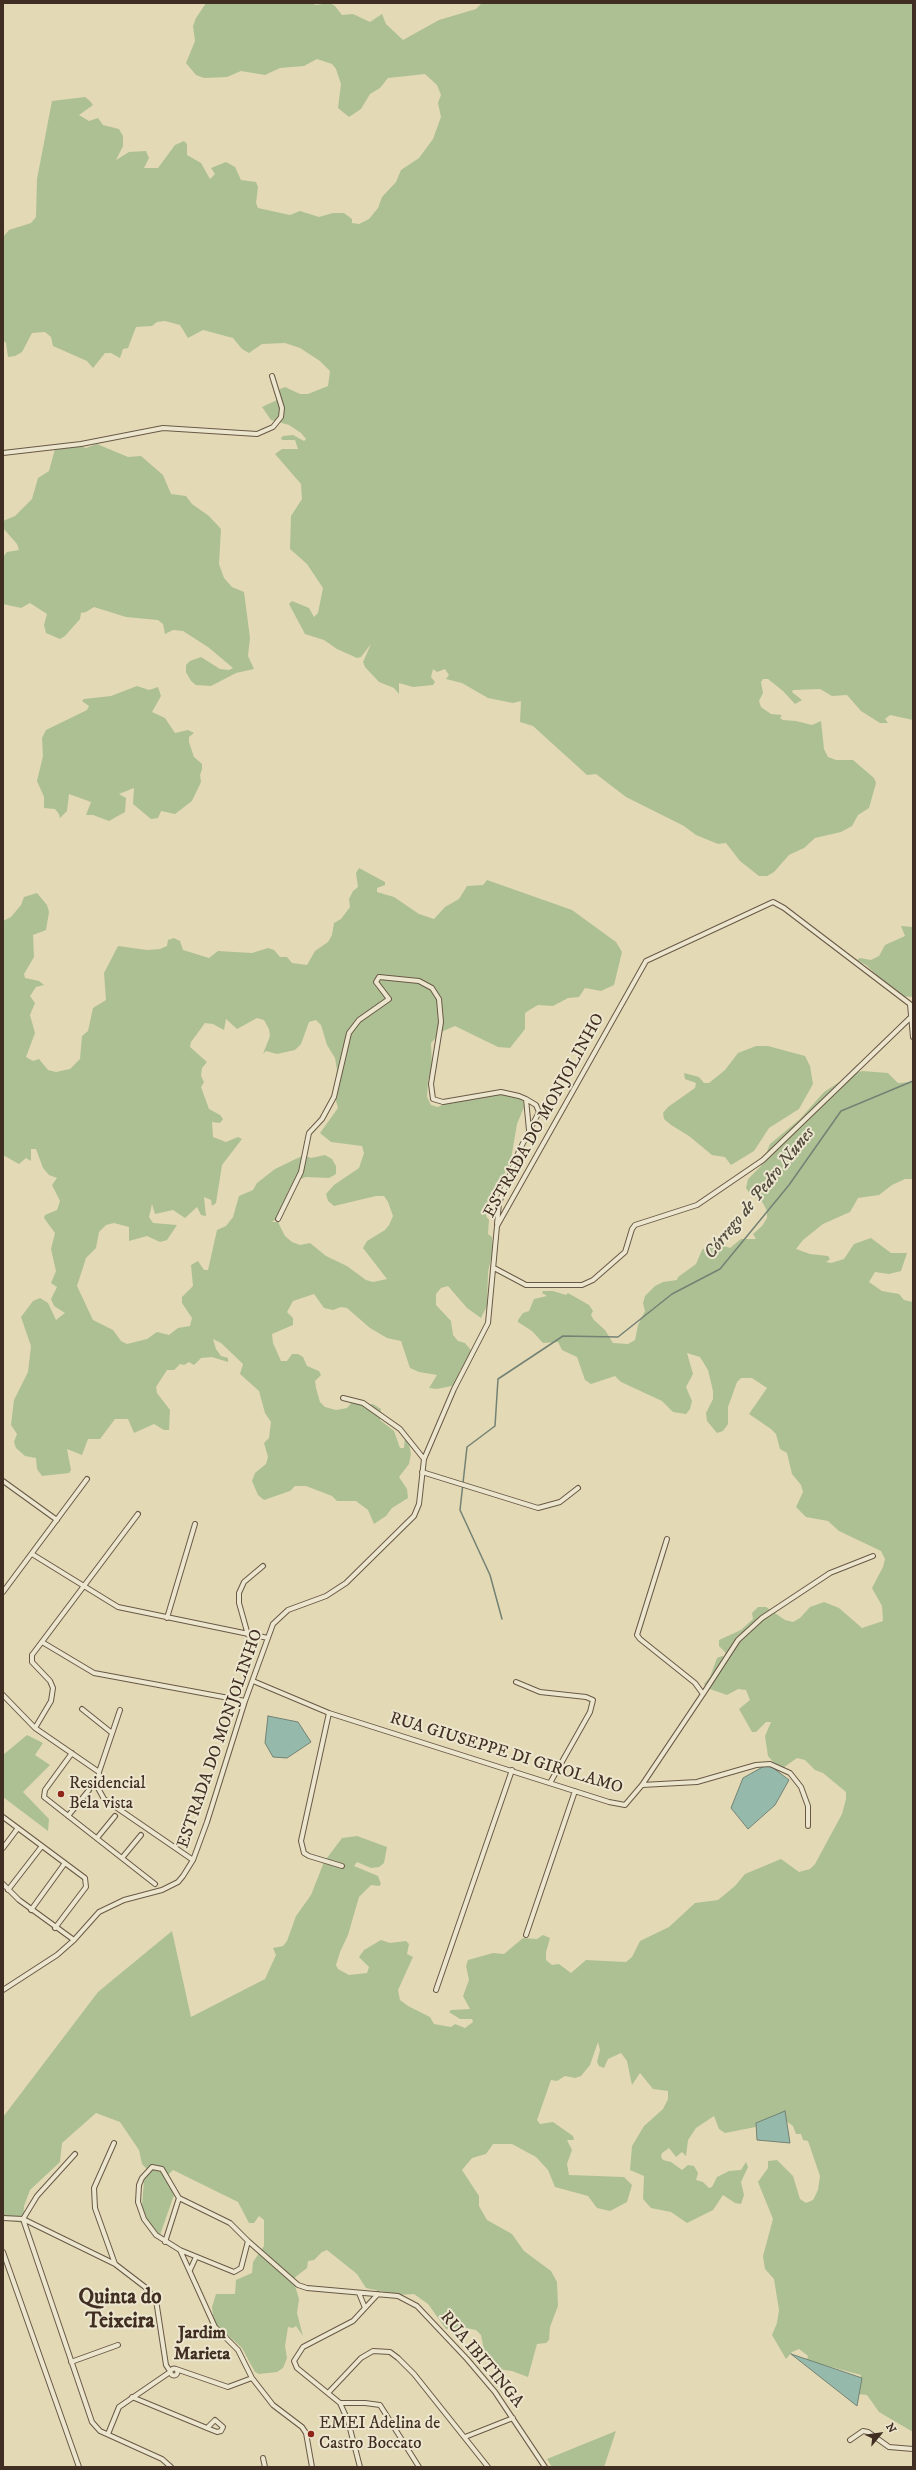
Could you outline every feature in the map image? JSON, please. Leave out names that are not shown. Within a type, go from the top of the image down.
[{"type":"street","points":[[3,453],[81,444],[163,428],[257,434],[273,427],[281,417],[282,408],[272,376]]},
{"type":"street","name":"ESTRADA DO MONJOLINHO","points":[[3,1990],[50,1961],[74,1940],[99,1912],[124,1900],[162,1890],[178,1882],[193,1860],[274,1624],[283,1613],[326,1596],[341,1587],[414,1516],[419,1504],[424,1458],[454,1389],[488,1323],[497,1226],[646,961],[650,957],[773,902],[784,908],[910,1004],[910,1018]]},
{"type":"street","points":[[278,1220],[301,1172],[309,1133],[322,1119],[334,1097],[353,1026],[389,1000],[376,982],[379,977],[419,981],[432,988],[439,999],[441,1022],[432,1084],[433,1099],[443,1102],[501,1092],[526,1099],[536,1105],[538,1112],[499,1203],[497,1226]]},
{"type":"street","points":[[910,1018],[913,1037]]},
{"type":"street","points":[[494,1268],[526,1286],[582,1285],[592,1280],[625,1252],[632,1229],[635,1225],[697,1205],[763,1160],[874,1055],[910,1018]]},
{"type":"street","points":[[526,1099],[529,1130]]},
{"type":"street","points":[[343,1398],[363,1403],[400,1429],[424,1458]]},
{"type":"street","points":[[422,1472],[538,1508],[560,1502],[578,1488]]},
{"type":"street","points":[[3,1592],[87,1479]]},
{"type":"street","points":[[3,1481],[57,1520]]},
{"type":"street","points":[[35,1728],[53,1693],[52,1684],[32,1662],[32,1655],[138,1514]]},
{"type":"street","points":[[167,1618],[195,1524]]},
{"type":"street","points":[[667,1539],[638,1635],[640,1639],[694,1683],[703,1694]]},
{"type":"street","points":[[32,1554],[118,1607],[268,1638]]},
{"type":"street","name":"RUA GIUSEPPE DI GIROLAMO","points":[[253,1682],[329,1713],[623,1806],[627,1804],[642,1785],[738,1640],[762,1618],[830,1573],[873,1556]]},
{"type":"street","points":[[248,1635],[239,1603],[239,1593],[244,1582],[263,1566]]},
{"type":"street","points":[[42,1642],[94,1673],[246,1702]]},
{"type":"street","points":[[516,1682],[540,1692],[586,1697],[593,1700],[590,1712],[550,1783]]},
{"type":"street","points":[[3,1695],[35,1728],[99,1772]]},
{"type":"street","points":[[82,1709],[112,1733]]},
{"type":"street","points":[[120,1710],[99,1772],[98,1788],[104,1799],[193,1860]]},
{"type":"street","points":[[329,1713],[301,1841],[304,1853],[309,1856],[342,1866]]},
{"type":"street","points":[[72,1754],[44,1792],[46,1799],[156,1884]]},
{"type":"street","points":[[642,1785],[697,1782],[756,1765],[770,1764],[790,1774],[801,1787],[808,1806],[808,1826]]},
{"type":"street","points":[[436,1990],[512,1770]]},
{"type":"street","points":[[68,1816],[89,1790]]},
{"type":"street","points":[[526,1935],[575,1791]]},
{"type":"street","points":[[97,1838],[115,1816]]},
{"type":"street","points":[[3,1817],[85,1878],[87,1884],[55,1928]]},
{"type":"street","points":[[3,1848],[18,1828]]},
{"type":"street","points":[[122,1858],[141,1835]]},
{"type":"street","points":[[8,1890],[42,1846]]},
{"type":"street","points":[[31,1910],[65,1864]]},
{"type":"street","points":[[3,1884],[31,1910],[74,1940]]},
{"type":"street","points":[[114,2143],[94,2188],[93,2199],[115,2264]]},
{"type":"street","points":[[75,2154],[37,2196],[23,2219],[92,2422],[100,2431],[162,2459],[171,2467]]},
{"type":"street","points":[[165,2242],[179,2198],[162,2169],[152,2167],[142,2178],[138,2194],[140,2211],[148,2227],[165,2242],[196,2257],[234,2272],[241,2268],[248,2242]]},
{"type":"street","name":"RUA IBITINGA","points":[[179,2198],[230,2223],[248,2242],[298,2285],[307,2288],[359,2294],[398,2296],[417,2306],[467,2359],[513,2418],[545,2467]]},
{"type":"street","points":[[3,2218],[23,2219],[115,2264],[145,2286],[156,2300],[165,2361],[174,2371]]},
{"type":"street","points":[[180,2250],[215,2327],[238,2350],[252,2378],[273,2405],[302,2427],[306,2433],[312,2467]]},
{"type":"street","points":[[3,2252],[79,2467]]},
{"type":"street","points":[[190,2270],[196,2257]]},
{"type":"street","points":[[359,2294],[365,2308]]},
{"type":"street","points":[[360,2467],[348,2421],[340,2403],[297,2368],[294,2361],[297,2354],[303,2347],[353,2321],[378,2294]]},
{"type":"street","points":[[71,2362],[118,2345]]},
{"type":"street","points":[[328,2393],[361,2358],[373,2352],[390,2352],[414,2374],[445,2414],[465,2436],[488,2467]]},
{"type":"street","points":[[108,2434],[119,2407],[132,2397],[174,2371],[186,2371],[228,2387],[252,2378]]},
{"type":"street","points":[[132,2397],[207,2428]]},
{"type":"street","points":[[340,2403],[365,2403],[380,2405],[419,2467]]},
{"type":"street","points":[[465,2436],[513,2418]]},
{"type":"street","points":[[850,2440],[863,2431],[868,2432],[890,2447],[913,2449]]},
{"type":"street","points":[[263,2458],[265,2467]]},
{"type":"shaded area","points":[[206,3],[310,3],[316,5],[330,3],[335,6],[342,15],[353,14],[370,22],[382,14],[386,24],[403,40],[439,20],[476,9],[482,3],[913,3],[913,720],[890,715],[885,719],[888,723],[880,723],[861,711],[847,695],[832,696],[820,689],[793,690],[792,692],[802,700],[795,704],[783,691],[768,679],[763,679],[761,682],[763,693],[759,701],[761,707],[771,714],[782,715],[780,718],[783,720],[796,721],[812,725],[821,721],[824,749],[828,757],[836,760],[853,760],[874,778],[876,783],[869,808],[858,815],[852,826],[841,832],[815,838],[804,848],[789,855],[774,872],[767,876],[759,876],[740,861],[726,843],[718,844],[696,835],[684,826],[626,797],[596,774],[587,775],[533,726],[520,722],[521,701],[513,703],[488,698],[462,683],[446,679],[449,675],[445,669],[437,672],[433,669],[431,677],[435,682],[433,685],[413,687],[399,683],[399,694],[394,688],[379,682],[365,667],[363,662],[371,644],[361,657],[357,658],[337,649],[324,640],[305,634],[289,604],[292,601],[309,608],[314,617],[318,613],[323,588],[307,564],[290,549],[291,516],[302,499],[301,484],[275,454],[282,449],[298,449],[295,440],[282,440],[281,438],[283,436],[293,435],[304,441],[306,439],[301,433],[289,425],[271,420],[262,407],[277,400],[280,389],[285,387],[300,394],[308,394],[328,386],[330,371],[320,361],[300,348],[285,343],[262,344],[249,353],[242,349],[233,338],[203,330],[188,338],[180,325],[165,321],[157,322],[152,326],[136,327],[128,348],[123,349],[120,358],[111,353],[105,353],[93,368],[87,361],[53,346],[51,337],[45,332],[32,333],[22,352],[15,356],[8,357],[6,343],[3,340],[3,237],[9,230],[31,223],[36,217],[37,179],[52,101],[85,97],[90,101],[93,105],[79,115],[89,121],[98,118],[103,125],[119,129],[123,136],[123,146],[116,160],[129,152],[146,151],[149,158],[144,168],[158,168],[175,145],[184,141],[187,144],[187,155],[201,163],[210,179],[215,174],[211,168],[226,162],[235,167],[241,180],[256,182],[258,187],[256,203],[258,208],[290,215],[300,211],[319,217],[333,213],[344,213],[352,219],[352,223],[359,224],[369,219],[378,208],[382,197],[396,182],[401,170],[419,158],[433,139],[441,117],[438,103],[441,95],[437,85],[425,74],[388,78],[380,88],[370,94],[361,109],[349,117],[338,108],[341,84],[336,69],[332,64],[317,59],[304,66],[280,68],[265,75],[241,71],[227,77],[204,78],[196,75],[186,63],[195,41],[193,26],[196,18]]},
{"type":"shaded area","points":[[97,444],[128,457],[141,456],[163,475],[171,494],[186,496],[192,504],[209,516],[221,529],[219,564],[224,578],[232,587],[244,592],[250,638],[248,656],[254,669],[236,673],[211,686],[196,685],[191,681],[186,672],[186,665],[190,661],[201,657],[220,669],[229,670],[233,668],[208,647],[183,631],[173,630],[165,634],[163,624],[158,620],[126,617],[94,607],[81,613],[80,619],[65,636],[60,639],[46,633],[44,625],[47,614],[30,603],[21,608],[3,604],[3,557],[7,552],[19,550],[17,544],[3,528],[3,521],[15,516],[32,499],[38,478],[49,471],[55,449],[76,445],[86,448]]},
{"type":"shaded area","points":[[137,686],[149,690],[158,687],[161,696],[152,712],[165,718],[175,733],[188,730],[194,733],[189,737],[189,742],[194,757],[202,764],[202,769],[200,775],[201,782],[192,801],[175,814],[161,811],[158,818],[151,819],[133,804],[134,788],[119,794],[126,798],[125,812],[109,821],[93,815],[86,815],[91,802],[69,794],[67,811],[60,818],[55,809],[44,808],[44,797],[37,781],[43,756],[42,738],[46,730],[87,710],[89,706],[82,701],[84,699],[111,696]]},
{"type":"shaded area","points":[[359,868],[385,882],[385,885],[377,888],[377,892],[394,897],[419,914],[434,919],[445,907],[459,899],[467,886],[483,885],[487,880],[572,910],[616,942],[622,952],[614,985],[601,991],[585,988],[579,997],[568,998],[553,1006],[538,1005],[531,1009],[525,1013],[525,1029],[510,1048],[498,1047],[455,1026],[441,1032],[431,1043],[432,1066],[428,1081],[427,1097],[431,1105],[438,1107],[446,1103],[500,1094],[518,1098],[523,1101],[524,1107],[517,1124],[510,1165],[504,1174],[486,1216],[489,1220],[488,1234],[492,1237],[493,1250],[488,1272],[487,1306],[481,1318],[467,1308],[448,1286],[441,1288],[436,1294],[436,1305],[451,1321],[453,1335],[458,1341],[465,1343],[474,1354],[460,1370],[456,1385],[437,1389],[429,1388],[437,1375],[419,1372],[410,1368],[401,1341],[387,1338],[370,1328],[347,1308],[341,1307],[333,1310],[324,1308],[314,1294],[293,1301],[287,1312],[293,1318],[293,1325],[272,1334],[273,1343],[281,1361],[287,1361],[292,1354],[298,1354],[303,1357],[307,1366],[319,1371],[321,1375],[315,1381],[316,1388],[320,1402],[325,1407],[336,1410],[347,1408],[353,1401],[365,1405],[373,1404],[381,1409],[380,1420],[394,1431],[400,1448],[404,1448],[405,1436],[408,1439],[411,1454],[409,1464],[399,1477],[407,1489],[408,1498],[392,1508],[386,1516],[374,1524],[368,1510],[356,1501],[337,1501],[332,1496],[306,1486],[295,1486],[290,1491],[264,1500],[258,1495],[252,1481],[255,1473],[266,1464],[268,1457],[264,1443],[269,1438],[271,1422],[265,1413],[259,1391],[240,1374],[243,1364],[221,1343],[213,1339],[216,1349],[221,1356],[228,1358],[228,1362],[212,1357],[201,1358],[194,1365],[189,1362],[184,1365],[180,1364],[174,1370],[167,1370],[156,1387],[157,1393],[170,1410],[169,1430],[164,1430],[154,1424],[134,1433],[128,1419],[115,1419],[100,1439],[88,1439],[82,1455],[67,1449],[71,1470],[69,1473],[42,1476],[37,1469],[36,1458],[25,1456],[16,1448],[14,1442],[17,1434],[11,1425],[14,1400],[28,1372],[31,1346],[21,1317],[33,1301],[40,1298],[48,1303],[56,1320],[65,1313],[54,1306],[51,1299],[57,1287],[51,1283],[56,1271],[51,1249],[55,1233],[44,1218],[45,1215],[57,1210],[60,1201],[52,1185],[57,1178],[49,1175],[43,1168],[36,1149],[31,1149],[31,1161],[26,1158],[19,1164],[3,1155],[3,921],[11,917],[21,905],[24,897],[37,893],[47,905],[49,912],[46,930],[33,935],[34,957],[24,974],[25,978],[39,981],[44,985],[36,987],[30,996],[35,1003],[30,1015],[35,1033],[26,1057],[33,1061],[39,1059],[48,1070],[56,1072],[70,1069],[80,1059],[82,1036],[88,1031],[93,1008],[106,1000],[104,973],[118,946],[147,950],[160,949],[167,946],[168,940],[174,938],[180,941],[183,950],[209,958],[218,951],[252,953],[268,948],[274,950],[280,957],[287,957],[292,963],[307,965],[315,951],[328,942],[332,935],[334,923],[341,919],[350,907],[349,899],[353,891],[358,887],[356,873]],"holes":[[[257,1018],[264,1020],[269,1029],[270,1036],[263,1054],[266,1051],[277,1054],[295,1050],[301,1044],[309,1022],[316,1020],[321,1025],[327,1045],[335,1058],[337,1070],[334,1094],[338,1108],[320,1133],[331,1142],[362,1146],[364,1153],[359,1168],[334,1185],[326,1194],[328,1201],[334,1206],[376,1196],[384,1196],[393,1216],[385,1230],[367,1241],[363,1248],[387,1279],[373,1282],[366,1280],[347,1266],[326,1256],[310,1243],[300,1245],[292,1242],[285,1236],[278,1222],[272,1222],[283,1214],[288,1191],[298,1180],[306,1177],[329,1178],[336,1174],[336,1166],[332,1159],[325,1155],[311,1158],[304,1155],[275,1169],[257,1183],[253,1190],[239,1196],[233,1217],[226,1226],[217,1230],[208,1270],[204,1270],[198,1261],[191,1265],[193,1286],[182,1297],[182,1303],[192,1318],[190,1326],[178,1328],[169,1335],[157,1332],[147,1339],[127,1344],[121,1341],[113,1330],[93,1320],[77,1286],[86,1258],[96,1248],[99,1232],[106,1225],[114,1223],[129,1227],[129,1241],[147,1236],[160,1242],[167,1240],[177,1225],[153,1223],[149,1217],[152,1204],[155,1214],[173,1210],[185,1218],[197,1207],[201,1215],[206,1216],[204,1197],[211,1200],[212,1206],[216,1203],[222,1165],[242,1139],[238,1137],[226,1142],[213,1137],[212,1122],[220,1123],[223,1119],[220,1115],[209,1109],[201,1087],[204,1082],[201,1076],[202,1068],[207,1062],[190,1047],[191,1042],[205,1023],[213,1024],[224,1030],[226,1019],[237,1029]]]},
{"type":"shaded area","points":[[901,926],[913,927],[913,997],[899,996],[866,965],[857,960],[860,958],[871,960],[879,956],[885,945],[905,936]]},
{"type":"shaded area","points":[[756,1046],[768,1046],[805,1056],[810,1066],[813,1084],[799,1109],[769,1128],[754,1151],[731,1165],[725,1157],[712,1155],[689,1136],[671,1125],[664,1119],[663,1113],[668,1107],[695,1088],[696,1083],[685,1079],[684,1073],[699,1077],[704,1083],[709,1083],[725,1070],[738,1053]]},
{"type":"shaded area","points":[[862,1071],[888,1073],[898,1083],[913,1082],[913,1179],[905,1179],[892,1185],[879,1195],[858,1198],[850,1212],[823,1224],[803,1240],[796,1249],[810,1254],[828,1256],[830,1259],[826,1262],[831,1263],[844,1259],[854,1244],[871,1238],[891,1253],[907,1253],[901,1271],[889,1274],[875,1272],[869,1282],[882,1291],[899,1294],[904,1300],[913,1302],[913,2432],[879,2412],[867,2395],[858,2394],[861,2375],[820,2364],[806,2363],[808,2356],[799,2349],[792,2352],[786,2359],[772,2335],[777,2323],[779,2310],[774,2279],[765,2269],[763,2256],[773,2219],[758,2182],[768,2168],[768,2161],[777,2160],[793,2176],[800,2199],[806,2203],[813,2200],[818,2190],[820,2176],[808,2141],[803,2140],[801,2134],[796,2134],[793,2126],[786,2121],[725,2133],[719,2129],[714,2116],[696,2128],[688,2140],[686,2156],[682,2152],[676,2157],[669,2148],[662,2153],[661,2157],[663,2160],[671,2162],[682,2170],[688,2165],[694,2166],[698,2173],[696,2180],[703,2182],[709,2188],[712,2187],[717,2177],[729,2171],[741,2170],[746,2162],[748,2167],[741,2182],[744,2195],[741,2204],[735,2203],[723,2195],[713,2210],[687,2223],[671,2212],[651,2208],[643,2199],[644,2176],[630,2170],[632,2146],[644,2126],[663,2109],[668,2099],[668,2091],[653,2089],[640,2073],[632,2085],[627,2061],[621,2053],[608,2059],[604,2068],[599,2066],[597,2062],[600,2050],[598,2042],[590,2065],[581,2076],[575,2078],[565,2076],[557,2081],[551,2080],[537,2120],[540,2124],[553,2122],[573,2136],[574,2140],[567,2140],[572,2150],[567,2164],[569,2175],[624,2177],[632,2185],[627,2202],[610,2211],[597,2208],[588,2196],[555,2187],[548,2170],[536,2157],[512,2144],[493,2144],[486,2154],[472,2158],[462,2170],[479,2196],[479,2206],[487,2220],[512,2234],[524,2251],[551,2271],[557,2282],[558,2306],[550,2327],[549,2340],[546,2343],[537,2344],[528,2377],[512,2371],[497,2369],[492,2364],[484,2350],[481,2335],[476,2330],[461,2327],[446,2329],[428,2304],[414,2294],[399,2295],[366,2288],[357,2274],[327,2250],[322,2252],[314,2260],[308,2261],[307,2268],[293,2279],[299,2299],[297,2313],[303,2336],[296,2326],[293,2328],[288,2327],[285,2346],[287,2358],[283,2368],[277,2372],[259,2374],[255,2372],[242,2348],[214,2323],[212,2307],[216,2294],[235,2294],[236,2280],[252,2273],[253,2262],[264,2246],[264,2220],[259,2216],[254,2223],[249,2223],[238,2202],[173,2170],[166,2177],[174,2195],[160,2235],[148,2221],[142,2206],[144,2180],[150,2172],[142,2164],[139,2150],[120,2122],[96,2113],[62,2143],[60,2162],[30,2190],[24,2206],[23,2223],[3,2220],[3,2117],[98,1992],[172,1931],[191,2017],[265,1979],[276,1955],[273,1948],[283,1946],[287,1941],[296,1916],[311,1895],[324,1862],[342,1838],[357,1836],[387,1847],[384,1863],[379,1867],[371,1868],[357,1862],[354,1866],[378,1876],[381,1884],[379,1886],[371,1885],[359,1897],[348,1935],[336,1965],[338,1969],[349,1975],[367,1973],[369,1967],[359,1957],[364,1950],[381,1940],[390,1943],[406,1941],[409,1944],[407,1954],[413,1957],[398,1990],[400,2000],[408,2006],[430,2017],[434,2024],[451,2027],[455,2024],[465,2028],[473,2022],[472,2019],[460,2019],[449,2012],[451,2010],[470,2009],[463,1996],[469,1980],[466,1966],[468,1960],[493,1953],[504,1954],[523,1938],[537,1939],[543,1935],[550,1938],[546,1952],[546,1960],[552,1965],[559,1964],[571,1973],[586,1960],[626,1962],[632,1957],[640,1941],[669,1927],[695,1903],[718,1900],[735,1886],[745,1874],[781,1859],[799,1872],[810,1869],[815,1864],[842,1814],[846,1799],[846,1792],[823,1773],[815,1770],[805,1760],[797,1758],[780,1770],[768,1756],[765,1736],[771,1722],[766,1722],[756,1732],[752,1732],[739,1709],[750,1700],[746,1690],[738,1689],[727,1695],[707,1688],[704,1684],[710,1677],[717,1658],[722,1656],[726,1658],[725,1652],[719,1646],[719,1640],[741,1630],[753,1619],[752,1613],[758,1607],[766,1607],[785,1620],[793,1622],[800,1618],[810,1607],[824,1602],[839,1608],[862,1628],[883,1621],[882,1606],[872,1588],[883,1567],[885,1559],[881,1551],[839,1531],[828,1521],[806,1517],[796,1507],[803,1492],[801,1485],[792,1474],[787,1453],[780,1449],[776,1434],[749,1414],[767,1388],[752,1378],[741,1378],[737,1382],[728,1407],[728,1424],[723,1431],[717,1433],[707,1421],[706,1413],[713,1399],[713,1391],[708,1370],[700,1357],[687,1353],[693,1374],[686,1387],[692,1401],[690,1409],[686,1414],[673,1412],[662,1401],[621,1382],[615,1376],[591,1384],[585,1380],[577,1357],[562,1350],[558,1342],[543,1343],[532,1331],[518,1322],[518,1320],[523,1313],[529,1311],[534,1299],[547,1296],[542,1293],[543,1291],[553,1291],[566,1295],[568,1293],[589,1305],[593,1311],[591,1315],[594,1320],[605,1330],[613,1343],[628,1344],[635,1340],[638,1325],[645,1311],[643,1303],[645,1296],[655,1286],[663,1282],[677,1280],[678,1277],[696,1264],[702,1250],[708,1245],[715,1243],[730,1248],[741,1239],[756,1239],[753,1234],[762,1226],[767,1218],[767,1211],[763,1203],[750,1194],[746,1188],[748,1179],[761,1166],[770,1144],[800,1119],[824,1092],[847,1077]]},
{"type":"shaded area","points":[[268,1716],[298,1722],[311,1742],[287,1758],[273,1757],[265,1743]]},
{"type":"shaded area","points":[[27,1735],[43,1743],[35,1755],[50,1765],[23,1792],[49,1819],[48,1831],[3,1797],[3,1755]]},
{"type":"shaded area","points":[[768,1764],[789,1780],[775,1805],[748,1829],[731,1808],[743,1778]]},
{"type":"shaded area","points":[[785,2111],[790,2143],[757,2140],[756,2123]]},
{"type":"shaded area","points":[[791,2354],[862,2378],[857,2406]]},
{"type":"shaded area","points":[[616,2431],[604,2467],[552,2467],[547,2459]]},
{"type":"waterway","name":"Córrego de Pedro Nunes","points":[[502,1619],[490,1575],[460,1510],[467,1447],[495,1426],[498,1379],[563,1336],[618,1337],[672,1294],[720,1269],[789,1185],[841,1111],[913,1081]]},
{"type":"place","name":"Residencial Bela vista","points":[[61,1794]]},
{"type":"place","name":"EMEI Adelina de Castro Boccato","points":[[311,2434]]},
{"type":"district","name":"Quinta do Teixeira","points":[[120,2311]]},
{"type":"district","name":"Jardim Marieta","points":[[202,2344]]}]
